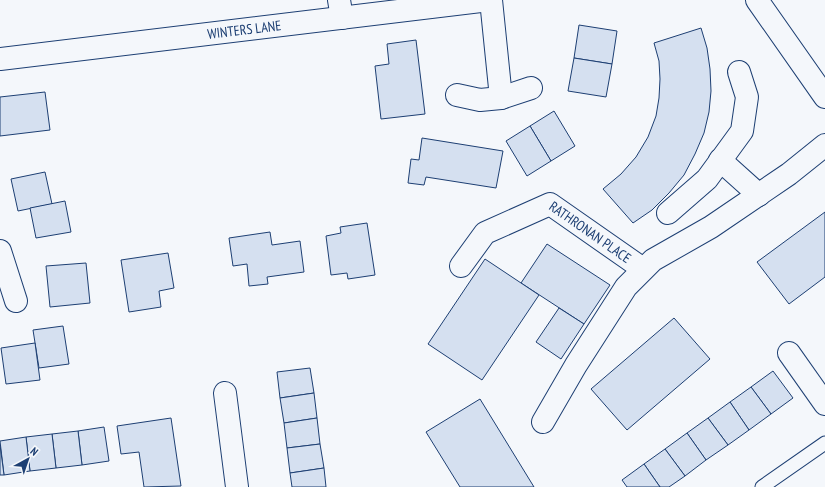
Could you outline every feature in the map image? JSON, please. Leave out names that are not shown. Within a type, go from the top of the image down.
[{"type":"street","name":"WINTERS LANE","points":[[0,59],[340,9],[490,0]]},
{"type":"street","points":[[490,0],[500,98]]},
{"type":"street","points":[[763,2],[825,97]]},
{"type":"street","points":[[668,213],[707,179],[742,131],[746,97],[739,72]]},
{"type":"street","points":[[457,95],[480,100],[500,98],[531,88]]},
{"type":"street","name":"RATHRONAN PLACE","points":[[542,422],[576,365],[626,287],[643,269],[653,260],[711,227],[759,195],[789,174],[825,145]]},
{"type":"street","points":[[720,160],[759,195]]},
{"type":"street","name":"RATHRONAN PLACE","points":[[461,266],[485,233],[550,204],[643,269]]},
{"type":"street","points":[[0,252],[16,301]]},
{"type":"street","points":[[789,353],[825,404]]},
{"type":"street","points":[[225,393],[237,487]]},
{"type":"lane","points":[[762,487],[825,443]]},
{"type":"building","points":[[579,25],[617,31],[612,64],[574,58]]},
{"type":"building","points":[[701,28],[707,48],[711,91],[709,112],[704,133],[684,175],[652,210],[633,223],[603,189],[621,174],[636,157],[648,137],[656,116],[660,79],[659,61],[654,43]]},
{"type":"building","points":[[416,40],[425,114],[381,119],[375,66],[389,64],[387,44]]},
{"type":"building","points":[[574,58],[612,64],[606,97],[568,91]]},
{"type":"building","points":[[45,92],[50,130],[0,136],[0,97]]},
{"type":"building","points":[[554,111],[575,146],[551,161],[530,126]]},
{"type":"building","points":[[530,126],[551,161],[527,176],[506,141]]},
{"type":"building","points":[[422,138],[503,151],[496,188],[426,177],[424,185],[408,183],[411,159],[419,160]]},
{"type":"building","points":[[45,172],[52,204],[18,211],[11,179]]},
{"type":"building","points":[[65,201],[71,232],[36,238],[30,208]]},
{"type":"building","points":[[825,212],[825,277],[789,304],[757,262]]},
{"type":"building","points":[[367,223],[375,275],[348,279],[347,273],[331,275],[326,236],[341,233],[340,227]]},
{"type":"building","points":[[270,232],[272,245],[300,241],[304,272],[267,277],[268,284],[249,286],[247,264],[233,266],[229,238]]},
{"type":"building","points":[[547,244],[610,285],[584,324],[521,283]]},
{"type":"building","points":[[168,253],[174,288],[159,291],[161,307],[129,312],[121,260]]},
{"type":"building","points":[[485,259],[539,295],[482,380],[428,344]]},
{"type":"building","points":[[86,263],[90,303],[50,307],[46,266]]},
{"type":"building","points":[[559,308],[584,324],[561,359],[536,342]]},
{"type":"building","points":[[674,318],[710,359],[627,430],[591,389]]},
{"type":"building","points":[[63,326],[69,364],[39,368],[33,330]]},
{"type":"building","points":[[35,343],[40,380],[6,384],[1,348]]},
{"type":"building","points":[[310,368],[314,393],[280,398],[277,372]]},
{"type":"building","points":[[773,371],[793,398],[771,414],[751,387]]},
{"type":"building","points":[[751,387],[771,414],[749,430],[730,402]]},
{"type":"building","points":[[314,393],[317,418],[284,423],[280,398]]},
{"type":"building","points":[[480,399],[534,487],[460,487],[426,432]]},
{"type":"building","points":[[730,402],[749,430],[728,445],[708,418]]},
{"type":"building","points":[[171,418],[181,486],[144,487],[139,452],[121,454],[117,426]]},
{"type":"building","points":[[317,418],[320,444],[287,448],[284,423]]},
{"type":"building","points":[[708,418],[728,445],[706,460],[687,433]]},
{"type":"building","points":[[104,427],[109,461],[82,465],[78,431]]},
{"type":"building","points":[[78,431],[82,465],[56,468],[52,434]]},
{"type":"building","points":[[687,433],[706,460],[685,476],[665,449]]},
{"type":"building","points":[[52,434],[56,468],[30,471],[26,437]]},
{"type":"building","points":[[26,437],[30,471],[4,475],[0,441]]},
{"type":"building","points":[[320,444],[324,468],[290,473],[287,448]]},
{"type":"building","points":[[0,445],[4,475],[0,475]]},
{"type":"building","points":[[665,449],[685,476],[669,487],[660,487],[644,464]]},
{"type":"building","points":[[644,464],[660,487],[627,487],[622,480]]},
{"type":"building","points":[[324,468],[326,487],[292,487],[290,473]]}]
